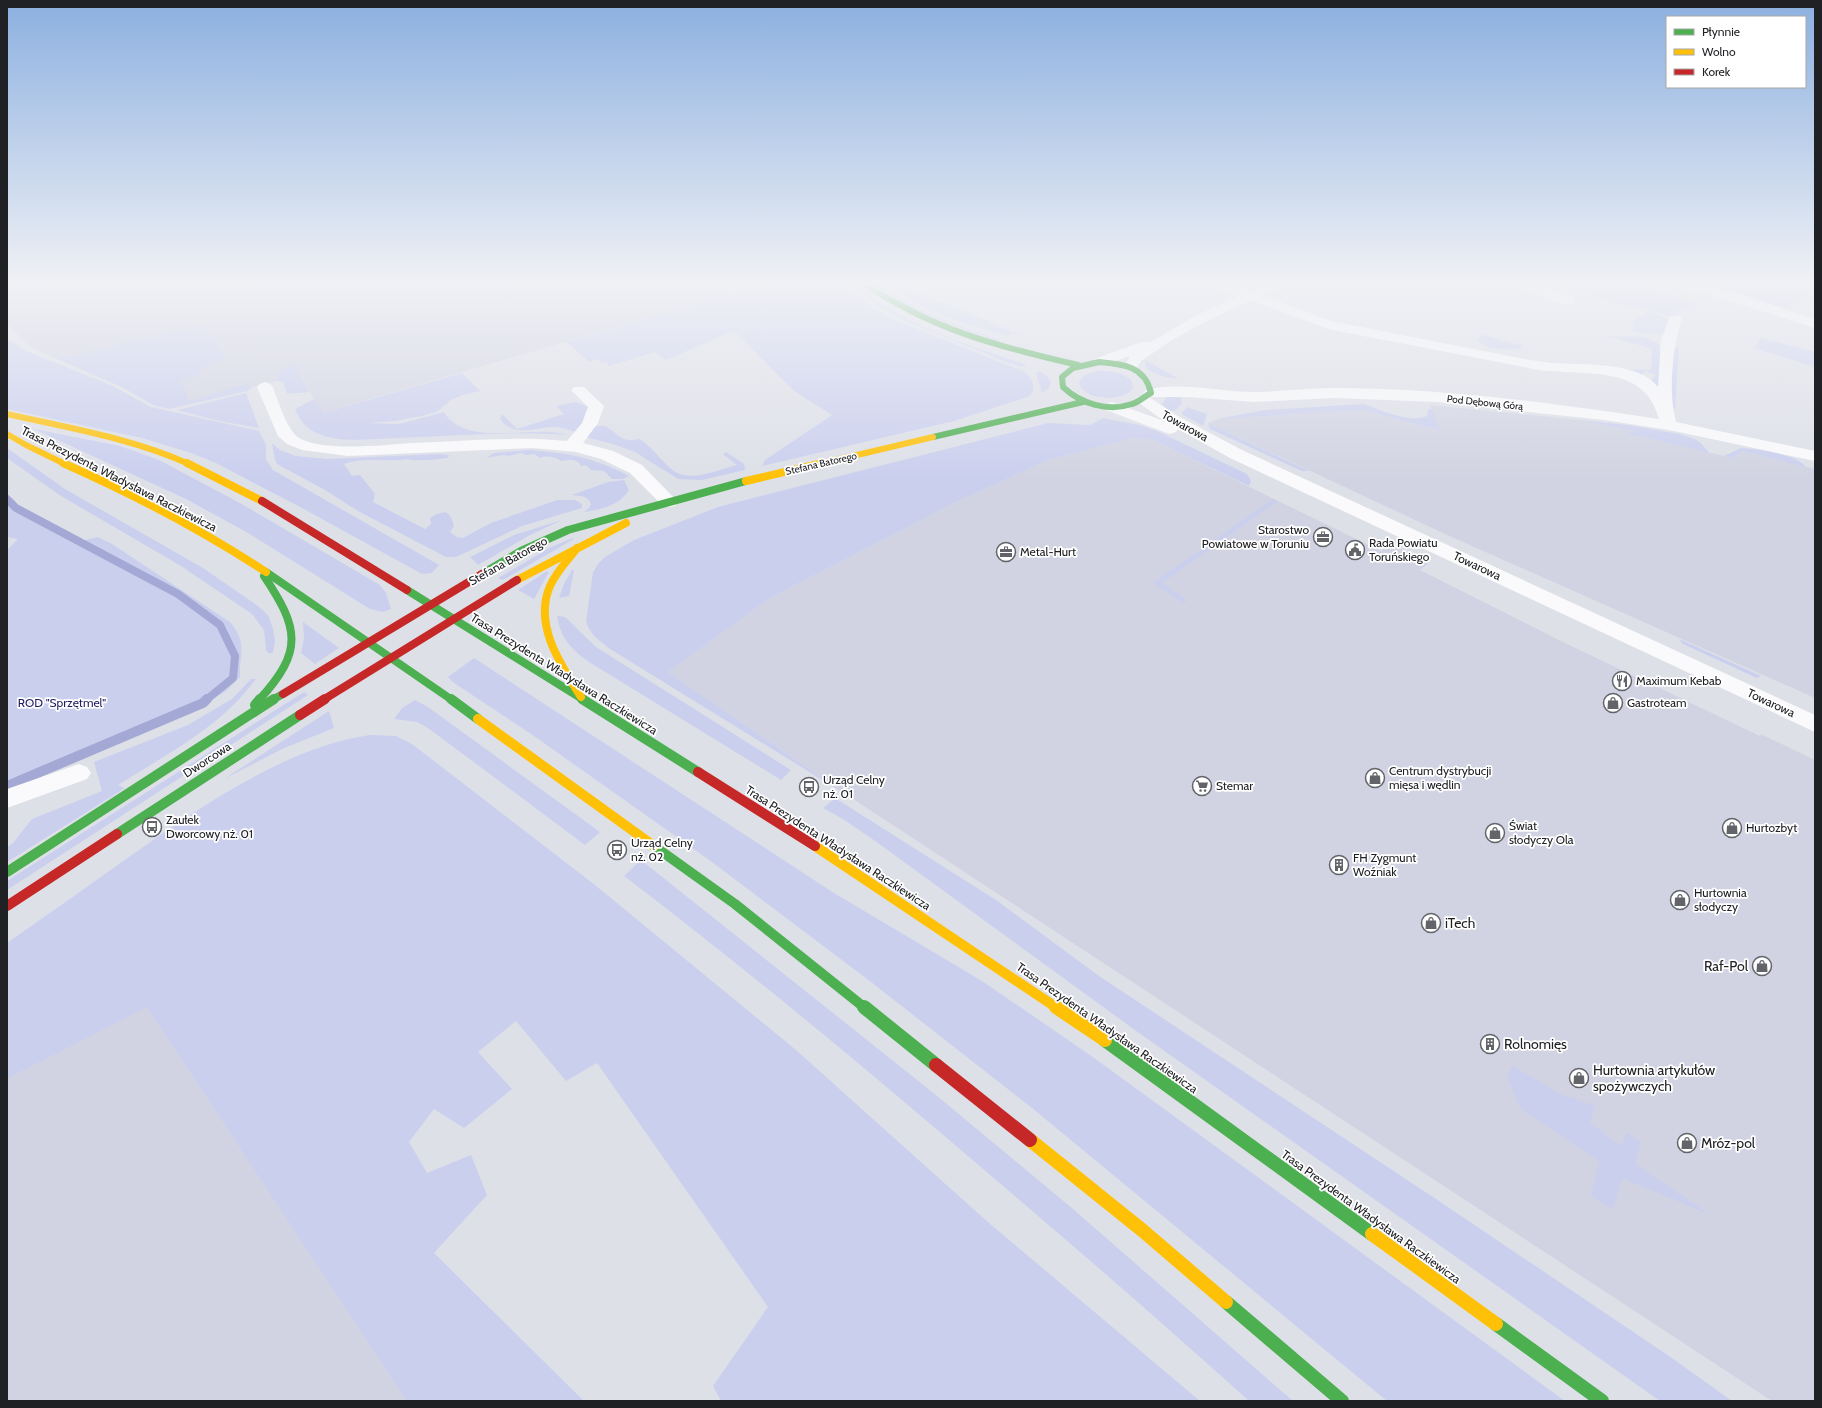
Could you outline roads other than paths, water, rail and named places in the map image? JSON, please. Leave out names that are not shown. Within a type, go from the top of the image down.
[{"type":"main road","points":[[989,348],[1032,364]]},
{"type":"main road","points":[[1014,348],[1078,365]]},
{"type":"main road","points":[[1099,362],[1131,367],[1147,391],[1131,405],[1112,407],[1083,402],[1060,391],[1061,377],[1066,371],[1078,365],[1099,362]]},
{"type":"main road","points":[[1051,372],[1061,377]]},
{"type":"main road","name":"Stefana Batorego","points":[[401,624],[521,551],[568,530],[718,488],[1083,402]]},
{"type":"main road","name":"Stefana Batorego","points":[[951,433],[1020,406]]},
{"type":"main road","name":"Trasa Prezydenta Władysława Raczkiewicza","points":[[7,414],[131,442],[190,463],[286,514],[855,871],[1118,1048],[1602,1401]]},
{"type":"main road","name":"Trasa Prezydenta Władysława Raczkiewicza","points":[[7,434],[21,444],[85,473],[198,532],[261,569],[391,657],[735,904],[1142,1230],[1342,1401]]},
{"type":"main road","name":"Stefana Batorego","points":[[423,638],[537,568],[669,502]]},
{"type":"main road","name":"Stefana Batorego","points":[[578,547],[549,588],[546,613],[552,647],[584,701]]},
{"type":"main road","name":"Trasa Prezydenta Władysława Raczkiewicza","points":[[242,719],[264,695],[280,672],[287,658],[292,640],[291,625],[261,569]]},
{"type":"main road","name":"Dworcowa","points":[[7,872],[242,719],[401,624]]},
{"type":"main road","name":"Dworcowa","points":[[7,906],[335,692],[423,638]]},
{"type":"street","points":[[1099,362],[1138,348]]},
{"type":"street","points":[[1131,367],[1134,359],[1151,348]]},
{"type":"street","points":[[1446,348],[1531,364],[1613,371],[1650,387],[1664,406]]},
{"type":"street","points":[[1668,348],[1664,406],[1669,425]]},
{"type":"street","points":[[265,387],[284,434],[293,441],[313,448],[348,451],[533,443],[572,446],[607,455],[632,466],[646,477],[669,502]]},
{"type":"street","points":[[572,446],[593,418],[596,406],[579,390]]},
{"type":"street","name":"Pod Dębową Górą","points":[[1147,391],[1188,392],[1254,398],[1333,393],[1428,396],[1604,414],[1669,425],[1815,456]]},
{"type":"street","name":"Towarowa","points":[[1147,391],[1170,418],[1236,454],[1815,724]]},
{"type":"street","points":[[1112,407],[1236,454]]},
{"type":"street","points":[[7,799],[79,773]]},
{"type":"waterway","points":[[7,499],[16,508],[178,594],[220,625],[235,656],[233,678],[206,700]]},
{"type":"waterway","points":[[7,786],[203,703],[206,700]]},
{"type":"place","name":"Starostwo Powiatowe w Toruniu","points":[[1323,537]]},
{"type":"place","name":"Rada Powiatu Toruńskiego","points":[[1355,550]]},
{"type":"place","name":"Metal-Hurt","points":[[1006,552]]},
{"type":"place","name":"Maximum Kebab","points":[[1622,681]]},
{"type":"place","name":"Gastroteam","points":[[1613,703]]},
{"type":"place","name":"Centrum dystrybucji mięsa i wędlin","points":[[1375,778]]},
{"type":"place","name":"Stemar","points":[[1202,786]]},
{"type":"place","name":"Urząd Celny nż. 01","points":[[809,787]]},
{"type":"place","name":"Zaułek Dworcowy nż. 01","points":[[152,827]]},
{"type":"place","name":"Hurtozbyt","points":[[1732,828]]},
{"type":"place","name":"Świat słodyczy Ola","points":[[1495,833]]},
{"type":"place","name":"Urząd Celny nż. 02","points":[[617,850]]},
{"type":"place","name":"FH Zygmunt Woźniak","points":[[1339,865]]},
{"type":"place","name":"Hurtownia słodyczy","points":[[1680,900]]},
{"type":"place","name":"iTech","points":[[1431,923]]},
{"type":"place","name":"Raf-Pol","points":[[1762,966]]},
{"type":"place","name":"Rolnomięs","points":[[1490,1044]]},
{"type":"place","name":"Hurtownia artykułów spożywczych","points":[[1579,1078]]},
{"type":"place","name":"Mróz-pol","points":[[1687,1143]]},
{"type":"park label","name":"ROD \"Sprzętmel\"","points":[[62,703]]}]
